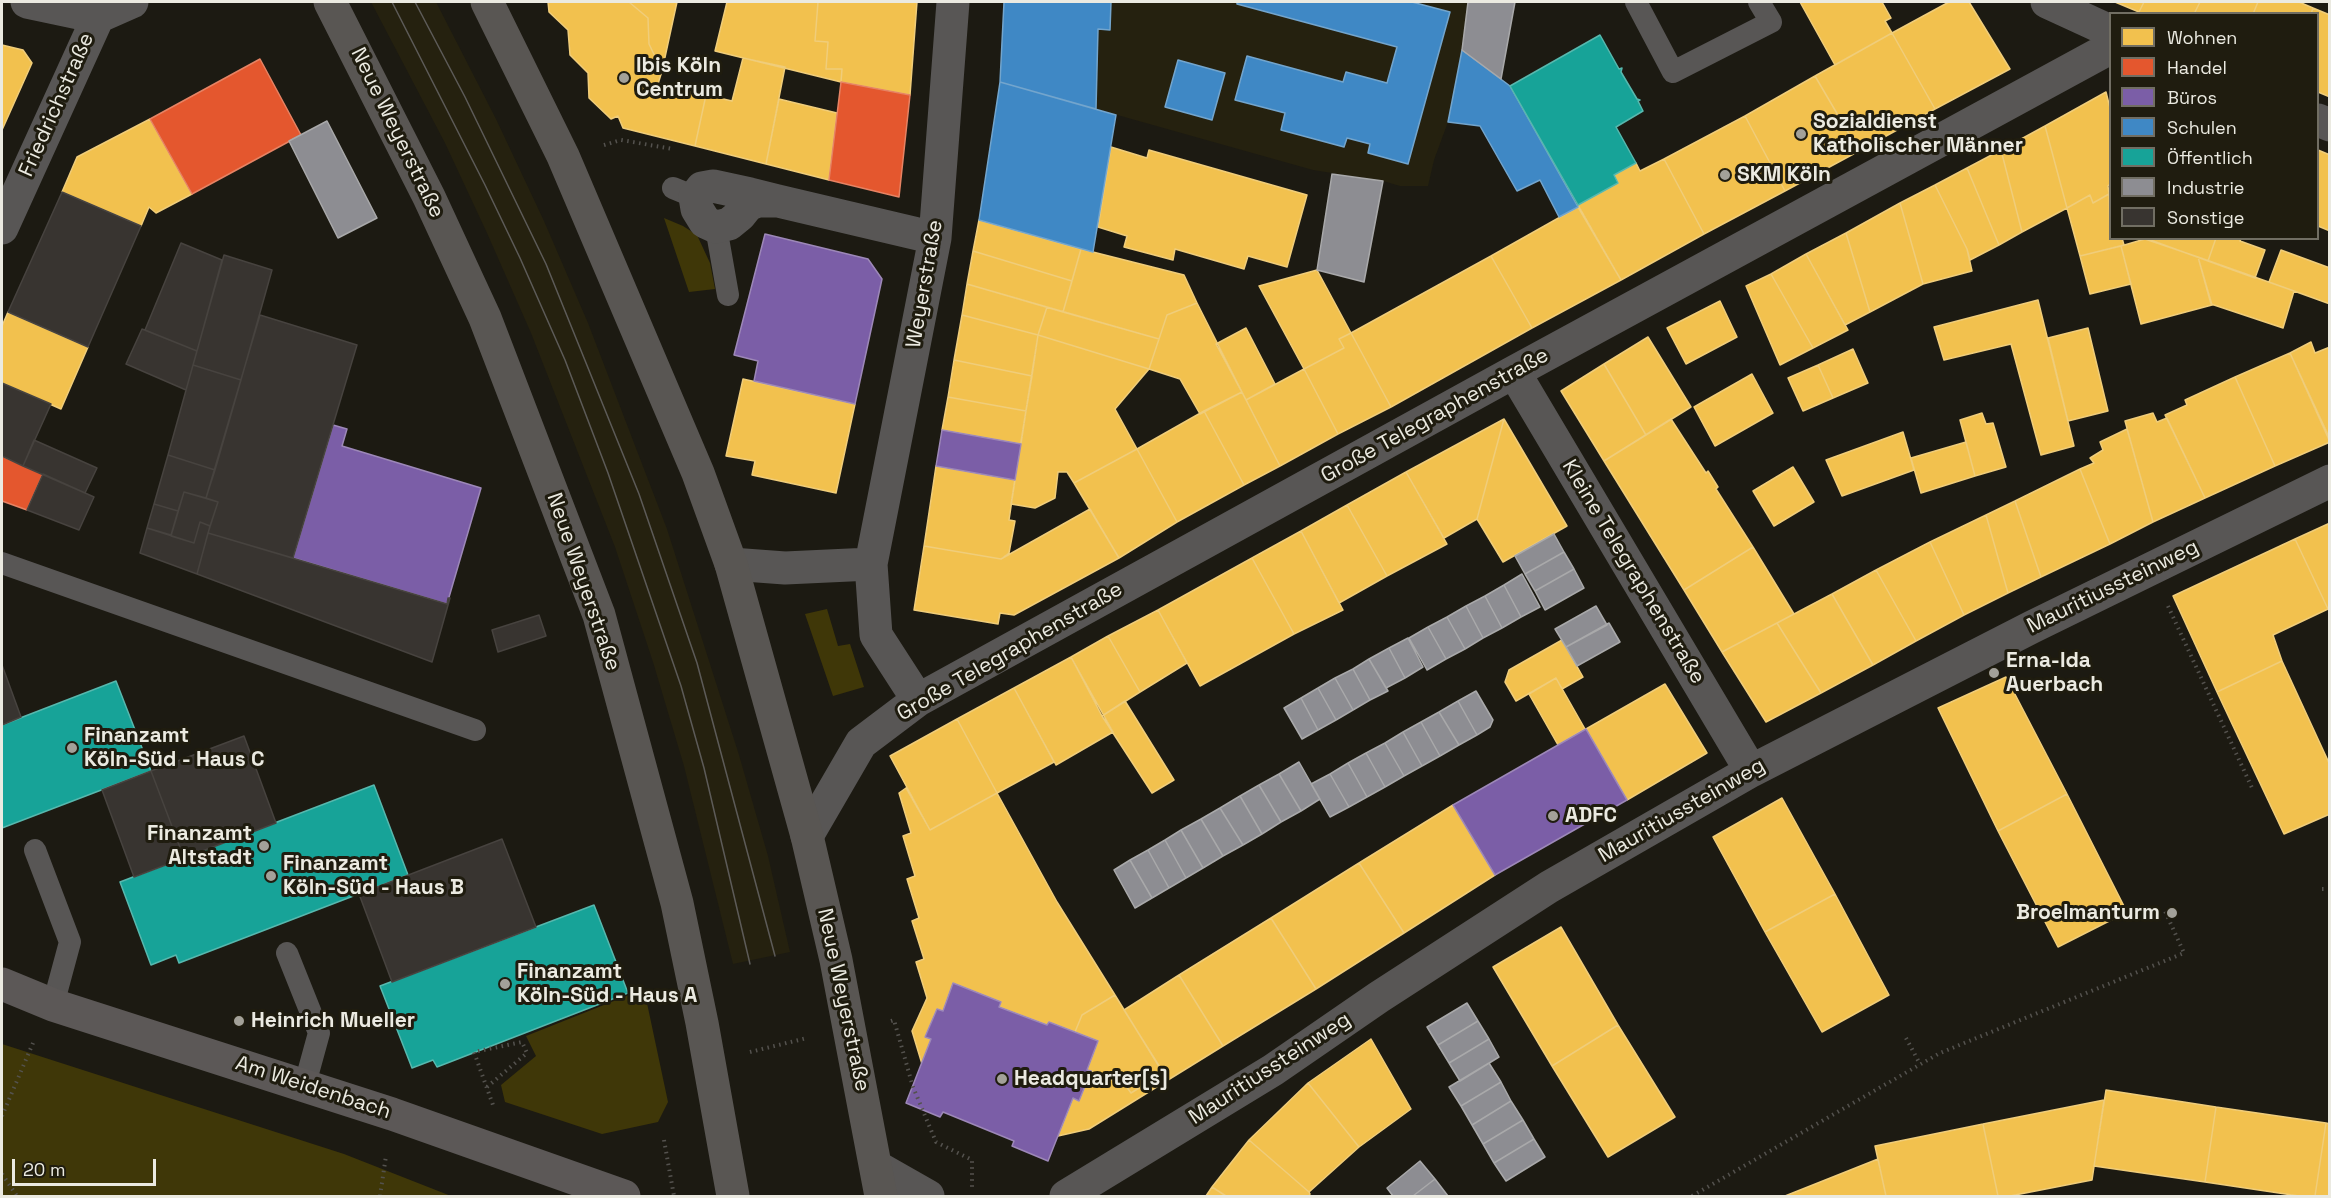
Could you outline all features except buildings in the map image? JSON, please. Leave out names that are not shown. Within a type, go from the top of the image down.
[{"type":"main road","name":"Neue Weyerstraße","points":[[330,2],[429,197],[485,318],[599,615],[677,903],[702,1023],[733,1197]]},
{"type":"main road","name":"Neue Weyerstraße","points":[[487,2],[563,156],[698,472],[731,564],[807,836],[836,960],[879,1182]]},
{"type":"street","points":[[27,2],[98,17]]},
{"type":"street","name":"Friedrichstraße","points":[[2,228],[98,17],[132,2]]},
{"type":"street","name":"Weyerstraße","points":[[918,700],[876,635],[871,564],[935,238],[952,2]]},
{"type":"street","points":[[2047,2],[2109,31]]},
{"type":"street","name":"Große Telegraphenstraße","points":[[807,836],[861,743],[918,700],[2109,49]]},
{"type":"street","points":[[778,201],[758,201],[748,205],[729,224],[716,227],[705,222],[684,193],[713,186],[778,201],[935,238]]},
{"type":"street","name":"Kleine Telegraphenstraße","points":[[1514,372],[1751,771]]},
{"type":"street","name":"Mauritiussteinweg","points":[[1066,1197],[1273,1070],[1379,997],[1549,887],[1751,771],[2150,567],[2330,481]]},
{"type":"street","points":[[731,564],[785,568],[871,564]]},
{"type":"street","name":"Am Weidenbach","points":[[2,984],[51,1005],[305,1084],[624,1197]]},
{"type":"street","points":[[879,1182],[928,1197]]},
{"type":"lane","points":[[1636,2],[1673,72],[1771,22],[1759,2]]},
{"type":"lane","points":[[716,227],[728,295]]},
{"type":"lane","points":[[2,563],[475,730]]},
{"type":"lane","points":[[35,850],[70,942],[51,1005]]},
{"type":"lane","points":[[287,953],[319,1033],[305,1084]]},
{"type":"path","points":[[563,156],[621,140],[680,151]]},
{"type":"path","points":[[2150,567],[2253,790]]},
{"type":"path","points":[[2322,890],[2330,888]]},
{"type":"path","points":[[1692,1197],[1940,1053],[2184,953],[2165,911]]},
{"type":"path","points":[[2,1116],[51,1005]]},
{"type":"path","points":[[886,1022],[894,1020],[912,1087],[936,1142],[972,1160],[971,1196]]},
{"type":"path","points":[[744,1053],[816,1036]]},
{"type":"path","points":[[1906,1038],[1920,1064]]},
{"type":"path","points":[[484,1079],[474,1052],[522,1042],[527,1053],[487,1087]]},
{"type":"path","points":[[664,1140],[674,1197]]},
{"type":"path","points":[[2,1174],[17,1197]]},
{"type":"shaded area","points":[[371,2],[436,2],[496,119],[544,221],[588,323],[667,529],[739,755],[768,856],[790,952],[733,964],[684,766],[615,547],[531,333],[487,233],[445,143]]},
{"type":"shaded area","points":[[1004,2],[1468,2],[1462,50],[1448,122],[1434,160],[1428,186],[1400,186],[1383,181],[1313,170],[1000,82]]},
{"type":"shaded area","points":[[664,218],[697,235],[710,263],[715,289],[689,292]]},
{"type":"shaded area","points":[[827,609],[838,646],[850,644],[864,687],[833,696],[805,614]]},
{"type":"shaded area","points":[[644,989],[668,1102],[658,1122],[602,1134],[505,1102],[501,1085],[536,1056],[526,1036]]},
{"type":"shaded area","points":[[2,1044],[344,1154],[451,1196],[2,1196]]},
{"type":"tram line","points":[[392,2],[520,258],[565,360],[608,473],[681,686],[704,768],[750,964]]},
{"type":"tram line","points":[[415,2],[465,97],[546,264],[639,494],[697,663],[775,956]]},
{"type":"place","name":"Ibis Köln Centrum","points":[[624,78]]},
{"type":"place","name":"Sozialdienst Katholischer Männer","points":[[1801,134]]},
{"type":"place","name":"SKM Köln","points":[[1725,175]]},
{"type":"place","name":"Erna-Ida Auerbach","points":[[1994,673]]},
{"type":"place","name":"Finanzamt Köln-Süd - Haus C","points":[[72,748]]},
{"type":"place","name":"ADFC","points":[[1553,816]]},
{"type":"place","name":"Finanzamt Altstadt","points":[[264,846]]},
{"type":"place","name":"Finanzamt Köln-Süd - Haus B","points":[[271,876]]},
{"type":"place","name":"Broelmanturm","points":[[2172,913]]},
{"type":"place","name":"Finanzamt Köln-Süd - Haus A","points":[[505,984]]},
{"type":"place","name":"Heinrich Mueller","points":[[239,1021]]},
{"type":"place","name":"Headquarter[s]","points":[[1002,1079]]}]
